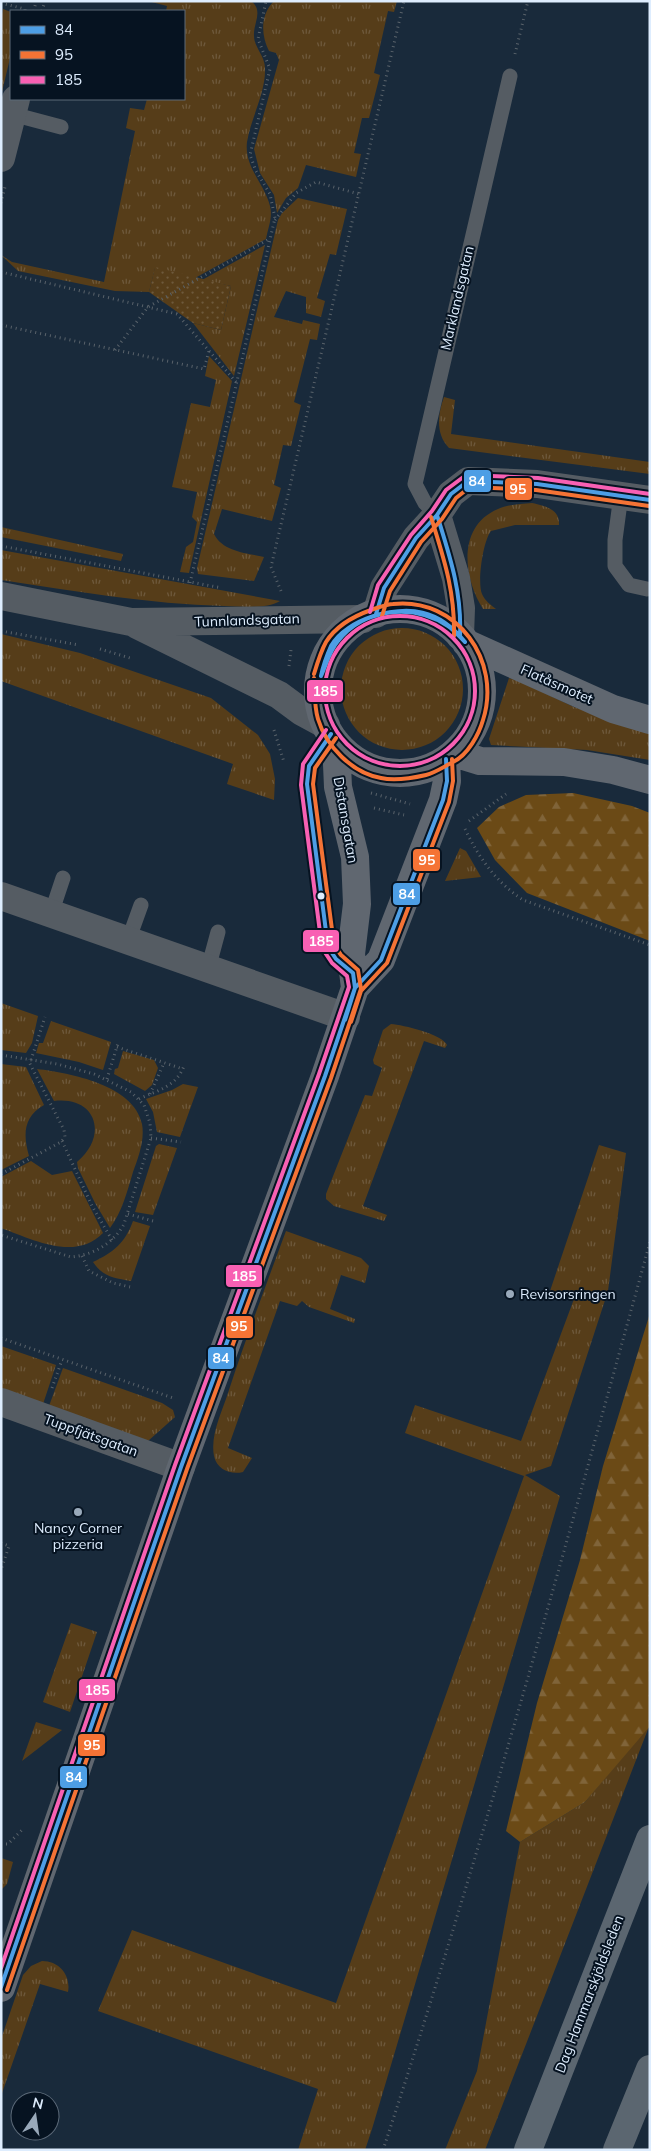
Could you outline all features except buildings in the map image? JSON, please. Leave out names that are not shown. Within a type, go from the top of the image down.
[{"type":"main road","name":"Dag Hammarskjöldsleden","points":[[528,2150],[650,1839]]},
{"type":"main road","points":[[617,2150],[650,2068]]},
{"type":"street","points":[[1,158],[14,106]]},
{"type":"street","points":[[370,616],[384,588],[416,538],[438,515],[451,494],[468,481],[537,484],[650,500]]},
{"type":"street","name":"Marklandsgatan","points":[[438,515],[456,578],[461,608],[463,639]]},
{"type":"street","name":"Tunnlandsgatan","points":[[1,596],[132,622],[370,616]]},
{"type":"street","name":"Flatåsmotet","points":[[331,734],[319,702],[320,677],[323,665],[335,643],[348,629],[370,616],[399,610],[421,613],[442,622],[463,639],[613,709],[650,720]]},
{"type":"street","name":"Tunnlandsgatan","points":[[132,622],[279,695],[331,734]]},
{"type":"street","name":"Flatåsmotet","points":[[450,756],[476,724],[482,700],[478,664],[463,639]]},
{"type":"street","points":[[331,734],[348,755],[363,764],[397,773],[431,767],[450,756],[480,761],[564,762],[613,770],[650,780]]},
{"type":"street","name":"Distansgatan","points":[[1,1988],[10,1934],[346,1017],[354,980],[351,954],[356,904],[355,856],[338,787],[331,734]]},
{"type":"street","name":"Distansgatan","points":[[354,980],[381,960],[443,800],[450,756]]},
{"type":"street","points":[[1,896],[346,1017]]},
{"type":"street","name":"Tuppfjätsgatan","points":[[1,1402],[181,1467]]},
{"type":"lane","name":"Marklandsgatan","points":[[438,515],[425,503],[416,484],[510,76]]},
{"type":"lane","points":[[14,106],[61,127]]},
{"type":"lane","points":[[621,495],[615,540],[615,566],[629,586],[647,589]]},
{"type":"lane","points":[[331,734],[309,766],[310,814],[328,947],[354,980]]},
{"type":"lane","points":[[51,914],[63,878]]},
{"type":"lane","points":[[128,941],[141,905]]},
{"type":"lane","points":[[208,969],[218,932]]},
{"type":"path","points":[[190,583],[275,218],[270,194],[256,171],[250,156],[270,69],[258,39],[266,1]]},
{"type":"path","points":[[273,593],[282,593],[271,567],[404,1]]},
{"type":"path","points":[[510,76],[528,1]]},
{"type":"path","points":[[1,3],[25,10]]},
{"type":"path","points":[[273,224],[291,198],[316,182],[359,194]]},
{"type":"path","points":[[114,350],[148,307],[270,239]]},
{"type":"path","points":[[1,272],[177,314],[236,382]]},
{"type":"path","points":[[1,325],[204,369],[209,350]]},
{"type":"path","points":[[1,546],[227,589]]},
{"type":"path","points":[[284,763],[274,729],[264,715],[279,695],[288,675],[291,651],[291,618]]},
{"type":"path","points":[[1,631],[80,646]]},
{"type":"path","points":[[99,649],[137,660]]},
{"type":"path","points":[[362,790],[416,805]]},
{"type":"path","points":[[343,809],[368,806],[412,817],[458,836],[464,827],[474,848],[492,873],[505,888],[523,900],[650,945]]},
{"type":"path","points":[[45,1017],[29,1059],[64,1130],[62,1141],[92,1206],[112,1240]]},
{"type":"path","points":[[107,1079],[118,1043]]},
{"type":"path","points":[[117,1047],[184,1068],[181,1076],[172,1084],[139,1100]]},
{"type":"path","points":[[1,1055],[58,1064],[107,1079],[131,1092],[144,1105],[150,1122],[151,1138],[128,1214],[120,1232],[112,1240],[82,1256],[71,1257],[54,1254],[1,1236]]},
{"type":"path","points":[[149,1095],[164,1063]]},
{"type":"path","points":[[151,1138],[181,1142]]},
{"type":"path","points":[[1,1174],[62,1141]]},
{"type":"path","points":[[128,1214],[154,1221]]},
{"type":"path","points":[[383,2150],[423,2030],[502,1771],[650,1242]]},
{"type":"path","points":[[82,1256],[89,1271],[98,1277],[130,1287]]},
{"type":"path","points":[[1,1338],[178,1398]]},
{"type":"path","points":[[1,1543],[9,1546],[1,1570]]},
{"type":"path","points":[[1,1844],[8,1844],[21,1831],[25,1822]]},
{"type":"green space","points":[[148,1],[251,1],[257,9],[254,40],[265,64],[265,77],[249,133],[247,151],[251,167],[271,210],[266,239],[195,278],[155,268],[149,292],[115,291],[18,271],[1,255],[12,262],[104,282],[135,131],[126,128],[130,108],[144,110],[147,100],[185,100],[185,10],[166,10],[167,6]]},
{"type":"green space","points":[[274,1],[397,1],[394,12],[388,11],[374,73],[380,75],[369,118],[362,118],[354,153],[361,154],[356,177],[306,165],[298,188],[286,198],[277,213],[274,195],[260,173],[254,149],[279,60],[276,53],[269,51],[263,32],[266,12]]},
{"type":"green space","points":[[3,9],[10,12],[10,58],[1,96],[1,19]]},
{"type":"green space","points":[[298,198],[347,209],[336,255],[330,254],[317,298],[325,301],[321,317],[306,313],[306,297],[286,291],[274,317],[302,324],[303,320],[320,324],[317,340],[310,339],[294,402],[301,405],[291,446],[283,445],[274,485],[281,488],[272,521],[222,509],[214,534],[223,545],[229,548],[264,557],[254,581],[198,574],[197,568],[278,220],[282,213]]},
{"type":"green space","points":[[265,245],[234,376],[193,323],[221,330],[231,286],[202,280]]},
{"type":"green space","points":[[155,267],[231,286],[221,330],[193,323],[149,292]]},
{"type":"green space","points":[[209,356],[232,381],[189,573],[180,572],[186,547],[193,542],[197,522],[192,517],[197,492],[172,487],[191,403],[210,407],[216,380],[205,376]]},
{"type":"green space","points":[[444,397],[455,400],[451,434],[650,462],[650,474],[449,448],[441,436],[439,423]]},
{"type":"green space","points":[[532,503],[551,509],[557,515],[559,525],[515,525],[491,531],[483,552],[480,580],[482,594],[488,603],[496,609],[483,609],[471,583],[468,568],[470,540],[476,527],[485,517],[502,507]]},
{"type":"green space","points":[[1,527],[123,554],[121,561],[1,537]]},
{"type":"green space","points":[[1,550],[280,601],[267,606],[252,607],[168,603],[1,580]]},
{"type":"green space","points":[[402,628],[414,629],[425,633],[436,638],[445,646],[453,655],[458,666],[462,677],[462,701],[458,712],[453,723],[445,732],[436,740],[425,745],[414,749],[402,750],[390,749],[379,745],[368,740],[359,732],[351,723],[346,712],[342,701],[341,689],[342,677],[346,666],[351,655],[359,646],[368,638],[379,633],[390,629]]},
{"type":"green space","points":[[1,634],[80,653],[211,698],[258,735],[270,754],[275,779],[274,800],[227,784],[233,764],[1,681]]},
{"type":"green space","points":[[509,678],[574,707],[650,732],[650,760],[587,750],[491,745],[489,739]]},
{"type":"green space","points":[[573,793],[632,806],[650,813],[650,941],[527,893],[495,860],[477,828],[499,807],[526,795]]},
{"type":"green space","points":[[460,848],[466,851],[481,877],[445,881]]},
{"type":"green space","points":[[1,1003],[38,1016],[32,1043],[26,1053],[1,1050]]},
{"type":"green space","points":[[51,1021],[111,1042],[103,1070],[79,1062],[36,1053],[39,1043],[43,1043]]},
{"type":"green space","points":[[391,1024],[413,1028],[438,1037],[447,1045],[445,1048],[424,1041],[363,1206],[387,1215],[384,1221],[334,1206],[326,1199],[326,1194],[365,1095],[372,1096],[382,1068],[374,1064],[373,1060],[383,1030]]},
{"type":"green space","points":[[123,1051],[154,1060],[158,1068],[152,1085],[145,1091],[114,1074],[115,1069],[118,1068]]},
{"type":"green space","points":[[1,1064],[26,1067],[44,1105],[32,1115],[26,1127],[29,1156],[1,1170]]},
{"type":"green space","points":[[37,1069],[66,1074],[99,1083],[127,1100],[137,1111],[143,1130],[140,1149],[124,1202],[110,1228],[95,1203],[77,1162],[87,1151],[93,1140],[95,1130],[93,1120],[88,1111],[80,1105],[68,1101],[54,1101]]},
{"type":"green space","points":[[183,1084],[198,1087],[180,1137],[157,1132],[153,1112],[146,1099]]},
{"type":"green space","points":[[159,1144],[177,1148],[153,1215],[135,1212],[156,1146]]},
{"type":"green space","points":[[599,1145],[626,1153],[608,1291],[551,1466],[525,1475],[560,1496],[372,2129],[365,2150],[298,2150],[318,2089],[98,2011],[132,1930],[336,2003],[524,1476],[405,1433],[415,1405],[521,1441],[574,1299],[550,1291]]},
{"type":"green space","points":[[31,1161],[52,1175],[72,1171],[103,1233],[92,1242],[80,1246],[67,1247],[53,1246],[1,1228],[1,1177]]},
{"type":"green space","points":[[133,1221],[150,1226],[131,1281],[114,1278],[101,1271],[93,1262],[118,1246],[130,1229]]},
{"type":"green space","points":[[286,1231],[361,1258],[369,1266],[365,1283],[341,1275],[330,1309],[355,1319],[354,1323],[309,1307],[302,1301],[297,1306],[280,1301],[228,1448],[252,1458],[243,1472],[229,1472],[218,1465],[214,1456],[215,1432]]},
{"type":"green space","points":[[650,1313],[650,1726],[585,1802],[520,1842],[506,1831],[537,1703],[580,1560],[603,1466]]},
{"type":"green space","points":[[1,1346],[56,1365],[43,1404],[1,1390]]},
{"type":"green space","points":[[63,1368],[162,1403],[173,1410],[175,1417],[148,1441],[49,1406]]},
{"type":"green space","points":[[71,1623],[97,1632],[70,1712],[43,1702]]},
{"type":"green space","points":[[36,1722],[62,1730],[22,1761]]},
{"type":"green space","points":[[650,1724],[485,2150],[445,2150],[477,2071],[520,1842],[585,1802]]},
{"type":"green space","points":[[1,1858],[13,1862],[7,1884],[1,1890]]},
{"type":"green space","points":[[42,1961],[54,1964],[63,1970],[68,1980],[68,1992],[40,1984],[1,2096],[1,2039],[23,1975],[31,1966]]},
{"type":"transit line","name":"185","points":[[370,612],[378,585],[411,535],[432,511],[446,490],[466,475],[538,478],[650,494]]},
{"type":"transit line","name":"84","points":[[376,614],[384,588],[416,538],[437,515],[451,494],[468,481],[537,484],[650,500]]},
{"type":"transit line","name":"95","points":[[382,616],[390,591],[421,542],[442,519],[456,498],[470,487],[536,490],[649,506]]},
{"type":"transit line","name":"84","points":[[437,515],[451,560],[457,589],[460,636]]},
{"type":"transit line","name":"95","points":[[431,517],[451,590],[454,636]]},
{"type":"transit line","name":"95","points":[[314,674],[326,642],[346,622],[365,612],[388,605],[416,605],[437,611],[455,622],[469,637],[480,656],[486,676],[487,698],[479,731],[472,744],[458,759],[426,775],[404,779],[386,779],[370,775],[350,764],[327,739],[318,719],[315,704],[314,678]]},
{"type":"transit line","name":"84","points":[[321,676],[331,646],[339,636],[348,628],[371,617],[385,613],[411,611],[434,616],[445,622],[465,642]]},
{"type":"transit line","name":"84","points":[[321,676],[330,653],[349,630],[361,621],[390,612],[420,614],[434,619],[448,626],[465,642]]},
{"type":"transit line","name":"185","points":[[400,616],[415,617],[429,622],[442,628],[453,638],[463,649],[469,662],[474,676],[475,691],[474,706],[469,720],[463,733],[453,744],[442,754],[429,760],[415,765],[400,766],[385,765],[371,760],[358,754],[347,744],[337,733],[331,720],[326,706],[325,691],[326,676],[331,662],[337,649],[347,638],[358,628],[371,622],[385,617],[400,616]]},
{"type":"transit line","name":"185","points":[[1,1968],[175,1465],[319,1074],[349,987],[347,976],[332,963],[322,948],[301,785],[303,764],[326,730]]},
{"type":"transit line","name":"84","points":[[1,1987],[181,1467],[325,1076],[355,988],[353,973],[336,959],[328,947],[307,784],[309,766],[331,734]]},
{"type":"transit line","name":"95","points":[[7,1990],[187,1469],[331,1078],[361,989],[358,970],[341,955],[334,945],[313,784],[315,768],[336,738]]},
{"type":"transit line","name":"84","points":[[345,1020],[355,988],[381,960],[443,800],[447,781],[446,759]]},
{"type":"transit line","name":"95","points":[[351,1022],[361,991],[387,963],[449,802],[453,781],[452,759]]},
{"type":"place","name":"Revisorsringen","points":[[510,1294]]},
{"type":"place","name":"Nancy Corner pizzeria","points":[[78,1512]]}]
